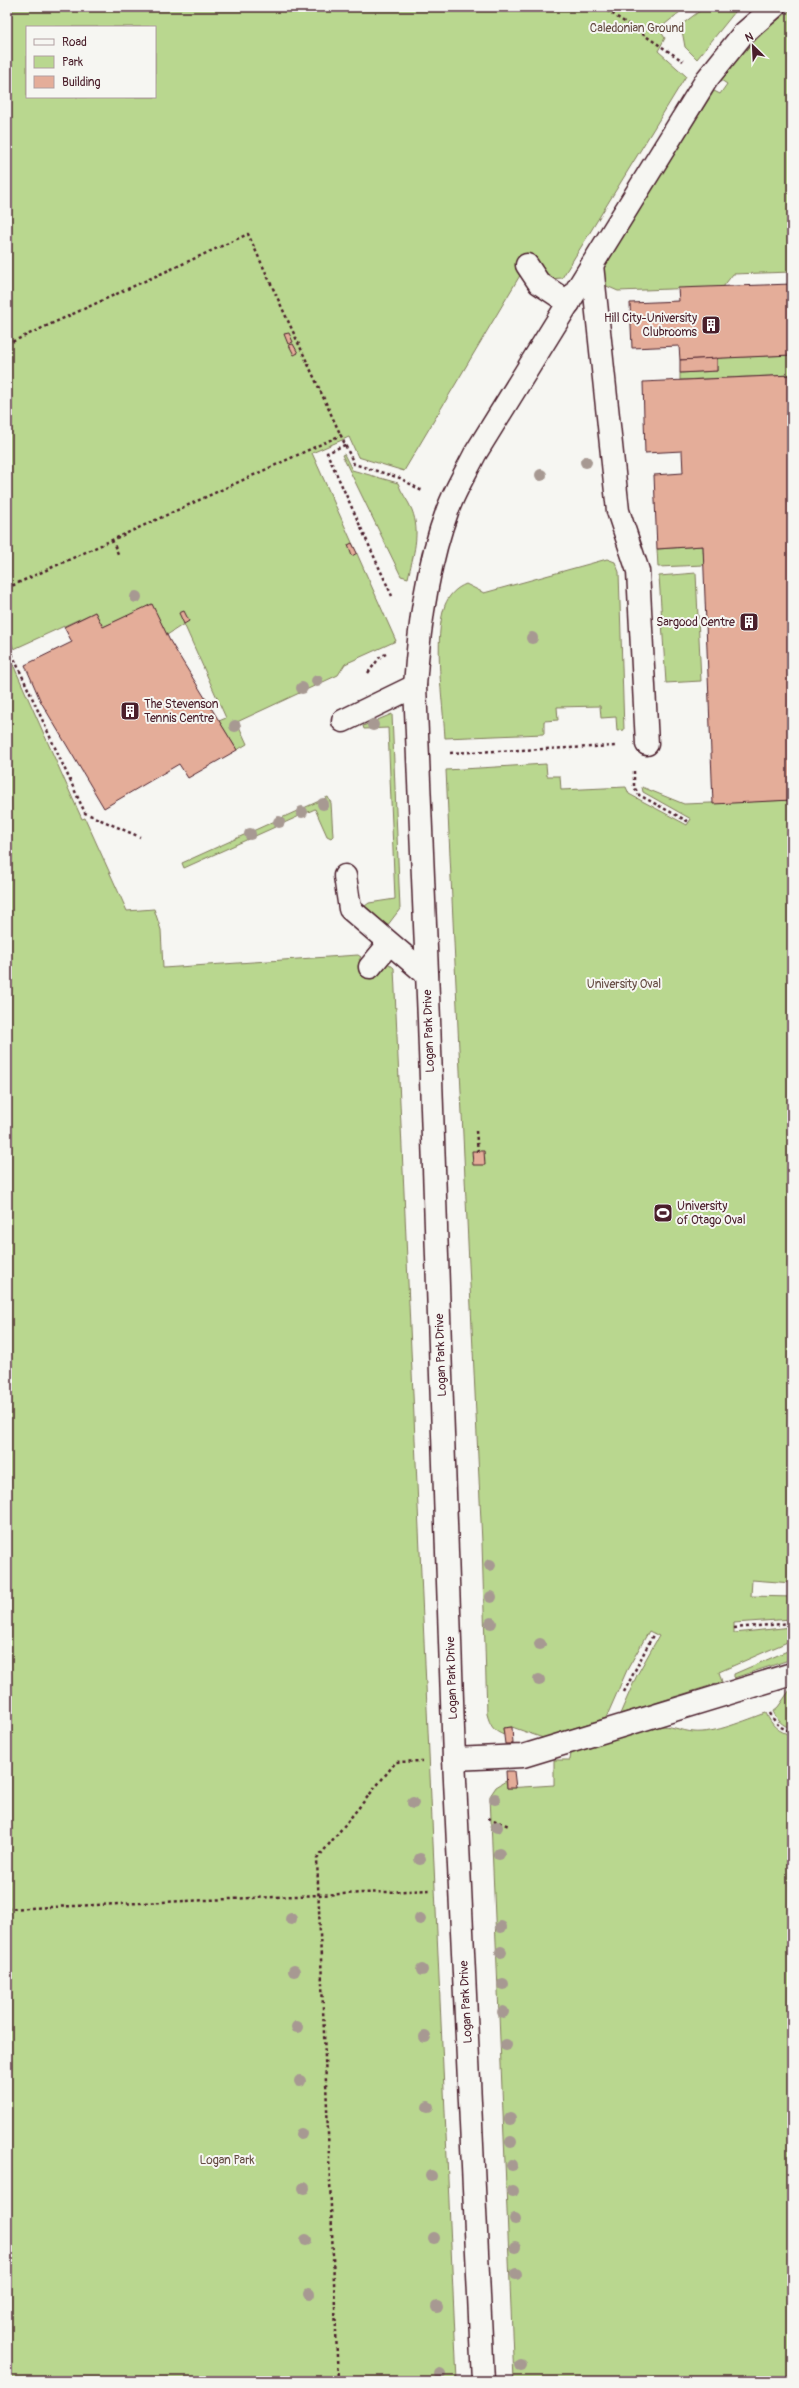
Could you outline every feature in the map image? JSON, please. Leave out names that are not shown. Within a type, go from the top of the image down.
[{"type":"lane","name":"Logan Park Drive","points":[[483,2381],[454,1759],[427,975],[415,686],[421,619],[430,570],[448,508],[475,454],[711,73],[743,34],[774,7]]},
{"type":"lane","points":[[527,265],[539,283],[569,303]]},
{"type":"lane","points":[[592,265],[618,511],[638,571],[640,745]]},
{"type":"lane","points":[[343,721],[415,686]]},
{"type":"lane","points":[[346,876],[350,909],[427,975]]},
{"type":"lane","points":[[370,967],[389,944]]},
{"type":"lane","points":[[454,1759],[523,1756],[792,1674]]},
{"type":"path","points":[[602,7],[676,54],[685,62]]},
{"type":"path","points":[[7,344],[248,234],[354,464],[400,478],[448,508]]},
{"type":"path","points":[[7,588],[341,435]]},
{"type":"path","points":[[345,445],[327,453],[402,616],[421,619]]},
{"type":"path","points":[[112,540],[119,556]]},
{"type":"path","points":[[7,643],[85,813],[140,837]]},
{"type":"path","points":[[418,755],[640,745],[635,791],[689,822]]},
{"type":"path","points":[[476,1131],[478,1152]]},
{"type":"path","points":[[734,1628],[792,1623]]},
{"type":"path","points":[[634,1672],[654,1633]]},
{"type":"path","points":[[338,2381],[317,1859],[396,1762],[425,1760]]},
{"type":"path","points":[[7,1909],[460,1888]]},
{"type":"green space","name":"Caledonian Ground","points":[[7,7],[686,7],[659,29],[665,38],[658,51],[686,76],[562,278],[549,279],[522,272],[404,471],[358,457],[349,437],[312,453],[396,641],[345,664],[338,675],[237,722],[247,744],[237,750],[219,721],[226,718],[184,624],[167,635],[152,605],[103,627],[95,612],[14,649],[7,633]]},
{"type":"green space","points":[[705,7],[739,7],[697,59],[685,47],[681,25]]},
{"type":"green space","points":[[792,9],[792,272],[733,274],[723,287],[618,291],[602,284],[601,275],[605,264],[714,91],[720,94],[727,84],[721,80],[754,42]]},
{"type":"green space","points":[[791,355],[792,375],[680,380],[680,373],[717,371],[717,358]]},
{"type":"green space","points":[[344,454],[352,470],[398,483],[410,506],[415,519],[416,536],[414,553],[408,578],[401,576],[342,455]]},
{"type":"green space","points":[[703,546],[704,565],[658,567],[657,549]]},
{"type":"green space","points":[[607,559],[615,562],[619,572],[624,730],[617,731],[616,717],[601,718],[600,706],[557,707],[558,720],[544,721],[544,734],[445,738],[439,652],[441,619],[445,605],[453,592],[466,584],[484,593]]},
{"type":"green space","points":[[696,573],[701,681],[666,683],[659,576]]},
{"type":"green space","name":"Logan Park","points":[[7,651],[82,819],[85,818],[127,911],[154,909],[161,930],[163,968],[358,955],[361,957],[359,960],[379,975],[388,963],[394,968],[457,2381],[7,2381]]},
{"type":"green space","points":[[392,714],[400,909],[387,926],[365,906],[369,903],[395,899],[388,728],[364,729],[363,726]]},
{"type":"green space","name":"University Oval","points":[[546,764],[547,776],[560,776],[561,790],[626,787],[629,794],[687,825],[691,819],[643,792],[642,787],[684,804],[792,800],[792,1583],[752,1580],[751,1596],[792,1597],[792,1619],[734,1623],[734,1633],[792,1627],[792,1640],[719,1672],[722,1682],[620,1714],[637,1675],[659,1636],[649,1631],[627,1670],[606,1718],[543,1738],[512,1727],[503,1728],[504,1735],[497,1732],[492,1727],[487,1714],[482,1543],[446,770]]},
{"type":"green space","points":[[328,797],[331,803],[333,836],[331,838],[327,836],[315,809],[184,868],[182,863]]},
{"type":"green space","points":[[792,1649],[792,1659],[734,1678],[734,1674]]},
{"type":"green space","points":[[792,1687],[792,1728],[785,1726],[780,1722],[773,1711],[778,1707]]},
{"type":"green space","points":[[766,1713],[776,1728],[792,1735],[792,2381],[514,2381],[490,1796],[496,1787],[506,1781],[507,1788],[554,1785],[554,1760],[570,1760],[571,1753],[657,1726],[667,1726],[694,1732],[711,1731]]},
{"type":"building","name":"Hill City-University Clubrooms","points":[[792,284],[792,355],[680,360],[679,346],[632,348],[630,303],[679,301],[678,288]]},
{"type":"building","points":[[289,333],[293,342],[288,344],[284,334]]},
{"type":"building","points":[[293,344],[298,353],[294,355],[289,345]]},
{"type":"building","points":[[717,358],[717,371],[680,373],[680,360]]},
{"type":"building","name":"Sargood Centre","points":[[792,375],[792,800],[713,804],[703,546],[657,549],[654,475],[683,473],[682,451],[645,453],[643,382]]},
{"type":"building","points":[[352,543],[357,553],[352,556],[348,545]]},
{"type":"building","name":"The Stevenson Tennis Centre","points":[[152,604],[170,641],[237,750],[188,778],[179,764],[104,808],[41,702],[25,665],[72,642],[64,627],[95,612],[103,627]]},
{"type":"building","points":[[184,611],[189,621],[184,624],[179,613]]},
{"type":"building","points":[[472,1151],[484,1151],[485,1165],[473,1165]]},
{"type":"building","points":[[512,1727],[513,1744],[505,1744],[503,1728]]},
{"type":"building","points":[[506,1771],[514,1771],[516,1788],[507,1788]]},
{"type":"place","name":"Hill City-University Clubrooms","points":[[711,325]]},
{"type":"place","name":"Sargood Centre","points":[[749,622]]},
{"type":"place","name":"The Stevenson Tennis Centre","points":[[130,711]]},
{"type":"place","name":"University of Otago Oval","points":[[663,1213]]}]
